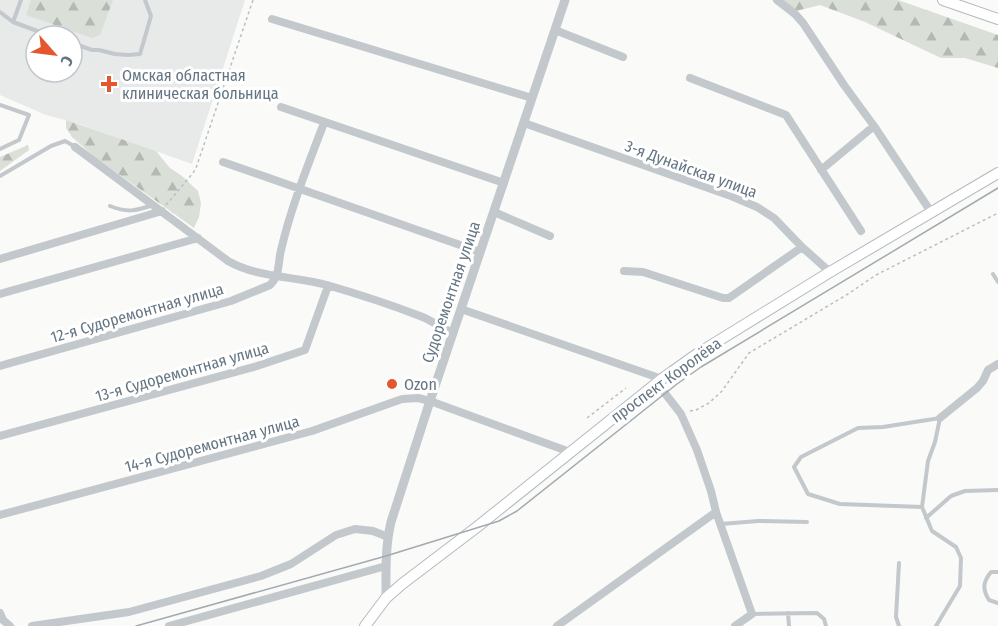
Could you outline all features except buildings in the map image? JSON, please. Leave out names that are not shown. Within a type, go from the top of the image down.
[{"type":"main road","points":[[943,0],[998,19]]},
{"type":"main road","name":"проспект Королёва","points":[[365,626],[386,598],[477,528],[659,381],[697,354],[830,272],[998,173]]},
{"type":"street","name":"Судоремонтная улица","points":[[386,598],[388,537],[430,401],[566,0]]},
{"type":"street","points":[[777,0],[803,23],[931,212]]},
{"type":"street","points":[[272,19],[532,98]]},
{"type":"street","points":[[555,30],[623,57]]},
{"type":"street","points":[[690,78],[786,115],[861,231]]},
{"type":"street","points":[[281,107],[504,183]]},
{"type":"street","points":[[277,276],[280,252],[324,123]]},
{"type":"street","name":"3-я Дунайская улица","points":[[524,123],[757,207],[774,218],[802,248],[830,272]]},
{"type":"street","points":[[821,170],[874,126]]},
{"type":"street","points":[[75,147],[228,261],[240,267],[328,286],[423,316],[453,333]]},
{"type":"street","points":[[223,162],[480,252]]},
{"type":"street","points":[[0,260],[162,210]]},
{"type":"street","points":[[494,212],[550,236]]},
{"type":"street","points":[[0,294],[198,238]]},
{"type":"street","points":[[624,271],[643,272],[729,298],[802,248]]},
{"type":"street","name":"12-я Судоремонтная улица","points":[[0,366],[231,301],[270,285],[277,276]]},
{"type":"street","name":"13-я Судоремонтная улица","points":[[0,436],[257,366],[305,350],[328,286]]},
{"type":"street","points":[[461,309],[659,381],[678,411],[697,450],[752,614],[735,626]]},
{"type":"street","points":[[940,418],[977,388],[988,370],[998,364]]},
{"type":"street","name":"14-я Судоремонтная улица","points":[[0,515],[312,431],[402,399],[418,398],[430,401],[570,452]]},
{"type":"street","points":[[557,626],[716,512]]},
{"type":"street","points":[[32,626],[129,612],[261,576],[291,564],[336,535],[355,529],[373,531],[388,537]]},
{"type":"street","points":[[169,626],[386,566]]},
{"type":"street","points":[[0,614],[10,626]]},
{"type":"lane","points":[[13,22],[21,0]]},
{"type":"lane","points":[[84,47],[115,54],[140,54],[151,16],[145,0]]},
{"type":"lane","points":[[0,12],[13,22],[24,26]]},
{"type":"lane","points":[[0,105],[29,115],[19,140],[0,149]]},
{"type":"lane","points":[[0,176],[51,146],[64,141],[75,147]]},
{"type":"lane","points":[[110,206],[131,212],[153,205]]},
{"type":"lane","points":[[993,274],[998,282]]},
{"type":"lane","points":[[922,507],[840,504],[808,494],[794,468],[801,457],[858,428],[883,427],[940,418],[928,461],[922,507],[932,531],[956,547],[961,558],[960,586],[936,626]]},
{"type":"lane","points":[[926,518],[951,496],[964,491],[998,490]]},
{"type":"lane","points":[[720,524],[758,521],[807,522]]},
{"type":"lane","points":[[899,563],[896,617],[899,626]]},
{"type":"lane","points":[[998,572],[991,572],[985,579],[984,592],[989,600],[998,603]]},
{"type":"lane","points":[[788,613],[789,626]]},
{"type":"lane","points":[[752,614],[817,613],[824,619],[826,626]]},
{"type":"path","points":[[162,210],[196,168],[253,0]]},
{"type":"path","points":[[678,411],[696,410],[710,403],[722,392],[749,353],[876,275],[998,213]]},
{"type":"path","points":[[588,418],[626,388]]},
{"type":"shaded area","name":"Омская областная клиническая больница","points":[[0,0],[245,0],[192,164],[76,123],[46,115],[0,95]]},
{"type":"green space","points":[[31,0],[113,0],[100,35],[92,38],[84,35],[84,24],[52,24],[26,15]]},
{"type":"green space","points":[[781,0],[898,0],[998,35],[998,68],[965,58],[941,58],[865,22],[820,5],[796,11]]},
{"type":"green space","points":[[66,120],[156,151],[170,168],[198,191],[201,203],[199,217],[194,228],[92,155],[72,137],[66,128]]},
{"type":"green space","points":[[28,145],[29,150],[0,171],[0,157]]},
{"type":"tram line","points":[[136,626],[386,556],[499,521],[517,511],[701,367],[998,188]]},
{"type":"place","name":"Омская областная клиническая больница","points":[[109,84]]},
{"type":"place","name":"Ozon","points":[[392,384]]}]
